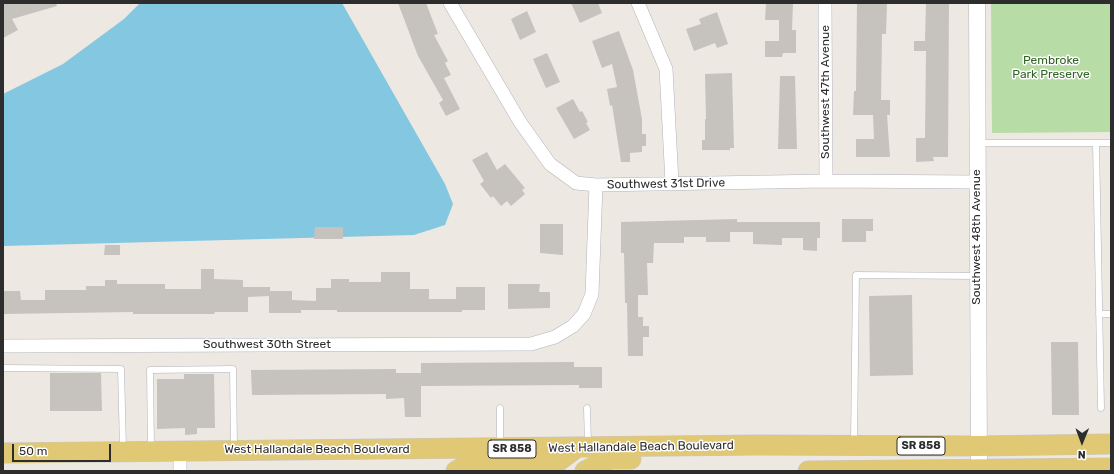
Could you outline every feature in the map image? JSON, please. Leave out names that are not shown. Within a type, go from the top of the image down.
[{"type":"main road","name":"West Hallandale Beach Boulevard","points":[[3,453],[1111,444]]},
{"type":"main road","points":[[585,471],[610,459],[702,457],[731,446]]},
{"type":"main road","points":[[456,471],[470,463],[556,463],[582,448]]},
{"type":"main road","name":"SR 858","points":[[808,471],[1111,468]]},
{"type":"street","name":"Southwest 31st Drive","points":[[450,3],[520,122],[550,164],[576,183],[596,185],[826,181],[977,182]]},
{"type":"street","points":[[638,3],[666,69],[672,183]]},
{"type":"street","name":"Southwest 47th Avenue","points":[[826,3],[826,181]]},
{"type":"street","name":"Southwest 48th Avenue","points":[[977,3],[977,446],[979,470]]},
{"type":"street","name":"Southwest 30th Street","points":[[3,346],[531,344],[555,337],[573,326],[584,314],[592,294],[596,185]]},
{"type":"street","points":[[180,451],[180,471]]},
{"type":"lane","points":[[977,143],[1111,144]]},
{"type":"lane","points":[[1096,143],[1101,408]]},
{"type":"lane","points":[[854,446],[856,275],[977,276]]},
{"type":"lane","points":[[1099,314],[1111,314]]},
{"type":"lane","points":[[3,368],[121,369],[123,452]]},
{"type":"lane","points":[[151,452],[150,370],[233,369],[234,451]]},
{"type":"lane","points":[[500,408],[500,449]]},
{"type":"lane","points":[[582,448],[587,408]]},
{"type":"green space","name":"Pembroke Park Preserve","points":[[991,3],[1111,3],[1111,132],[992,133]]},
{"type":"water","points":[[140,3],[342,3],[445,184],[453,204],[445,225],[414,235],[3,246],[3,94],[63,64],[124,19]]},
{"type":"building","points":[[3,3],[56,3],[57,6],[12,19],[18,30],[3,38]]},
{"type":"building","points":[[398,3],[426,3],[438,34],[434,35],[448,61],[445,63],[451,75],[444,78],[460,109],[446,116],[439,103],[443,100],[418,56]]},
{"type":"building","points":[[571,3],[598,3],[602,13],[580,23]]},
{"type":"building","points":[[766,3],[793,3],[792,30],[796,30],[796,53],[783,53],[782,57],[765,57],[765,41],[779,41],[779,20],[765,20]]},
{"type":"building","points":[[857,3],[887,3],[886,34],[882,34],[881,100],[890,100],[890,115],[887,115],[890,157],[856,157],[856,139],[874,139],[873,115],[853,115],[854,91],[856,91]]},
{"type":"building","points":[[926,3],[949,3],[948,157],[933,157],[934,161],[916,162],[916,138],[925,138],[926,51],[914,51],[914,41],[925,41]]},
{"type":"building","points":[[527,11],[536,32],[520,40],[511,19]]},
{"type":"building","points":[[717,12],[728,44],[717,48],[715,43],[694,51],[686,29],[701,24],[699,19]]},
{"type":"building","points":[[619,31],[633,70],[642,119],[642,134],[646,134],[646,146],[642,146],[642,152],[630,153],[630,162],[621,162],[612,105],[610,106],[607,89],[617,87],[612,64],[602,68],[592,41]]},
{"type":"building","points":[[547,53],[560,82],[546,88],[533,59]]},
{"type":"building","points":[[732,73],[734,148],[730,148],[730,150],[702,150],[702,140],[705,140],[706,119],[705,74]]},
{"type":"building","points":[[780,76],[795,76],[797,149],[778,149]]},
{"type":"building","points":[[573,99],[580,112],[582,111],[588,122],[586,123],[590,130],[574,139],[556,108]]},
{"type":"building","points":[[487,152],[497,170],[505,164],[525,188],[522,190],[525,194],[511,206],[507,201],[501,206],[493,196],[491,198],[480,184],[484,181],[472,160]]},
{"type":"building","points":[[737,219],[737,222],[820,222],[820,238],[817,238],[817,251],[803,250],[803,238],[782,238],[782,245],[753,244],[753,232],[730,232],[730,242],[706,242],[706,237],[684,237],[684,243],[654,243],[653,263],[647,263],[648,295],[638,295],[638,317],[643,317],[643,326],[649,326],[649,337],[643,337],[643,356],[628,356],[627,303],[625,303],[624,253],[621,253],[621,222]]},
{"type":"building","points":[[842,219],[873,219],[873,231],[866,231],[866,242],[842,242]]},
{"type":"building","points":[[540,224],[563,224],[563,255],[540,253]]},
{"type":"building","points":[[315,227],[343,227],[343,239],[314,239]]},
{"type":"building","points":[[105,245],[120,245],[120,255],[104,255]]},
{"type":"building","points":[[201,269],[214,269],[214,279],[243,280],[243,287],[270,287],[270,291],[292,291],[292,300],[316,301],[316,288],[331,288],[331,279],[349,279],[349,282],[381,282],[381,272],[410,272],[410,289],[429,289],[429,299],[456,299],[456,287],[485,287],[485,310],[462,310],[462,312],[337,312],[337,310],[301,310],[301,313],[269,313],[269,296],[248,297],[248,312],[215,312],[214,314],[133,314],[133,312],[3,314],[3,291],[20,291],[21,300],[45,300],[45,290],[86,290],[86,286],[105,286],[105,280],[117,280],[117,284],[165,284],[165,289],[201,289]]},
{"type":"building","points":[[508,284],[540,284],[539,292],[550,292],[550,308],[508,309]]},
{"type":"building","points":[[912,295],[913,375],[870,376],[869,296]]},
{"type":"building","points":[[1051,342],[1078,342],[1079,415],[1052,415]]},
{"type":"building","points":[[574,362],[574,367],[602,367],[602,388],[579,388],[579,385],[421,386],[421,417],[405,417],[404,398],[386,399],[386,394],[252,395],[251,370],[396,369],[396,373],[421,373],[421,363]]},
{"type":"building","points":[[50,373],[101,373],[102,411],[50,411]]},
{"type":"building","points":[[184,374],[214,374],[215,428],[197,428],[197,434],[185,435],[185,428],[157,429],[157,379],[184,379]]}]
